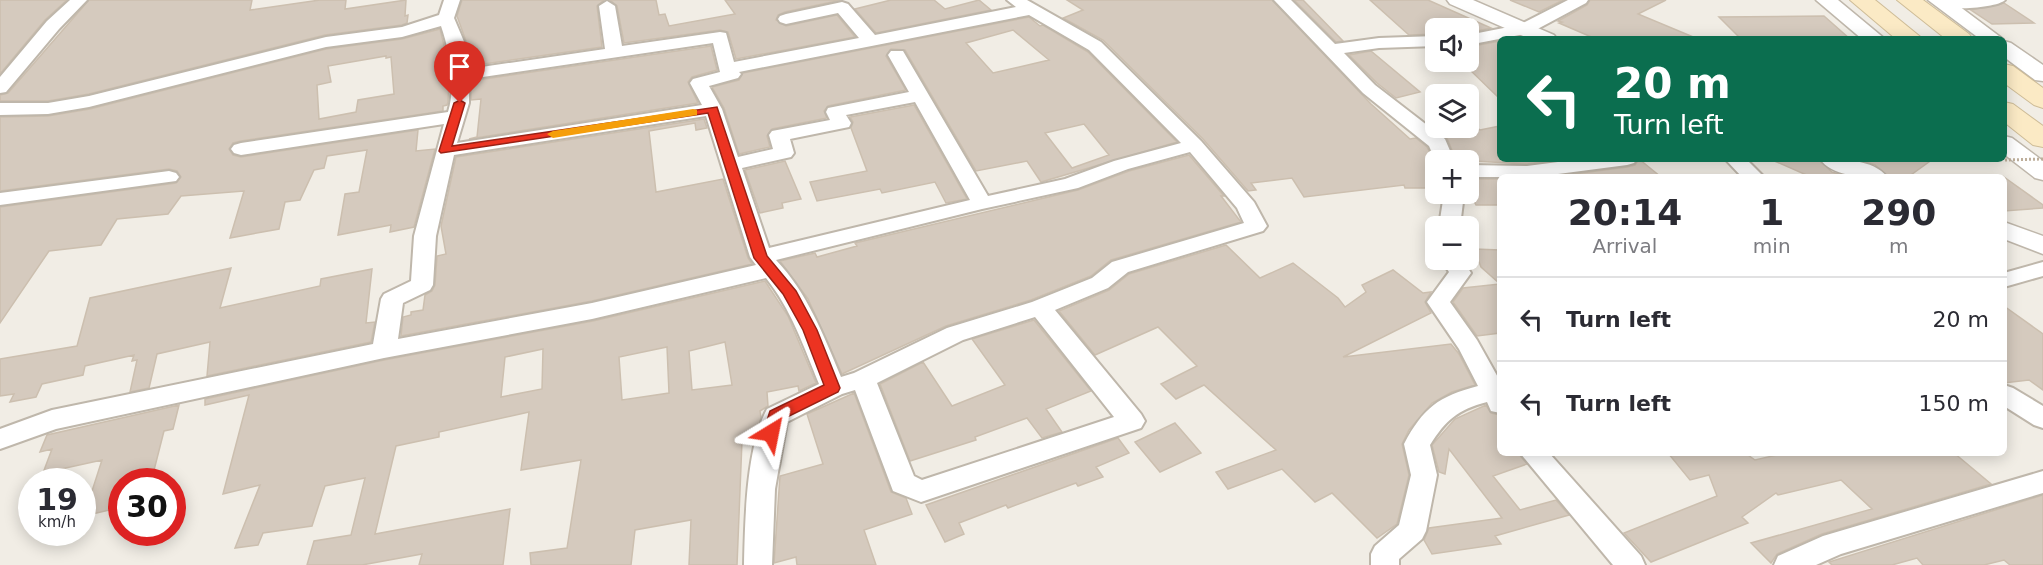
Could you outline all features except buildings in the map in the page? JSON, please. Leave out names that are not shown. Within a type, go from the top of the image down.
[{"type":"main road","points":[[1861,0],[1907,36]]},
{"type":"main road","points":[[1908,0],[1956,36]]},
{"type":"main road","points":[[2007,73],[2043,100]]},
{"type":"main road","points":[[2007,112],[2043,139]]},
{"type":"street","points":[[0,88],[53,26],[79,0]]},
{"type":"street","points":[[758,565],[759,500],[766,450],[776,416],[833,388],[863,379],[955,334],[1040,307],[1100,283],[1120,267],[1256,226],[1247,206],[1194,145],[1095,46],[1015,0]]},
{"type":"street","points":[[1282,0],[1369,89],[1438,143],[1440,150]]},
{"type":"street","points":[[1457,0],[1540,36]]},
{"type":"street","points":[[1479,38],[1524,29],[1580,0]]},
{"type":"street","points":[[1826,0],[1871,36]]},
{"type":"street","points":[[1941,2],[1997,0]]},
{"type":"street","points":[[1941,2],[1989,36]]},
{"type":"street","points":[[607,6],[614,53]]},
{"type":"street","points":[[786,20],[842,7],[870,40]]},
{"type":"street","points":[[384,350],[392,300],[422,285],[425,236],[445,151],[460,103],[460,75],[449,9]]},
{"type":"street","points":[[0,109],[53,108],[162,87],[264,56],[336,40],[429,27],[449,9]]},
{"type":"street","points":[[728,69],[1032,9]]},
{"type":"street","points":[[460,75],[720,38],[728,69],[732,74],[699,83],[713,109],[730,165],[767,263],[789,291],[810,330],[833,388]]},
{"type":"street","points":[[1332,50],[1379,43],[1425,41]]},
{"type":"street","points":[[2007,49],[2043,75]]},
{"type":"street","points":[[897,55],[982,203]]},
{"type":"street","points":[[730,165],[784,153],[778,135],[842,123],[835,112],[921,95]]},
{"type":"street","points":[[445,151],[713,109]]},
{"type":"street","points":[[241,149],[455,117]]},
{"type":"street","points":[[0,439],[52,420],[384,350],[592,311],[982,203],[1071,183],[1120,165],[1194,145]]},
{"type":"street","points":[[2007,152],[2043,174]]},
{"type":"street","points":[[1479,171],[1527,172],[1604,162]]},
{"type":"street","points":[[1738,162],[1751,174]]},
{"type":"street","points":[[1839,162],[1868,174]]},
{"type":"street","points":[[0,199],[169,177]]},
{"type":"street","points":[[2007,231],[2043,246]]},
{"type":"street","points":[[1385,565],[1384,554],[1412,531],[1424,475],[1417,444],[1435,417],[1459,400],[1496,398],[1469,346],[1438,302],[1460,273],[1458,270]]},
{"type":"street","points":[[2007,279],[2043,270]]},
{"type":"street","points":[[863,379],[903,483],[921,491],[1132,421],[1040,307]]},
{"type":"street","points":[[2007,396],[2043,418]]},
{"type":"street","points":[[1536,456],[1631,565]]},
{"type":"street","points":[[1788,565],[1833,544],[2043,482]]},
{"type":"path","points":[[2007,151],[2043,159]]},
{"type":"slow traffic","points":[[553,134],[693,112]]},
{"type":"route","points":[[460,103],[445,151],[713,109],[761,258],[789,291],[810,330],[833,388],[776,416],[771,433]]}]
